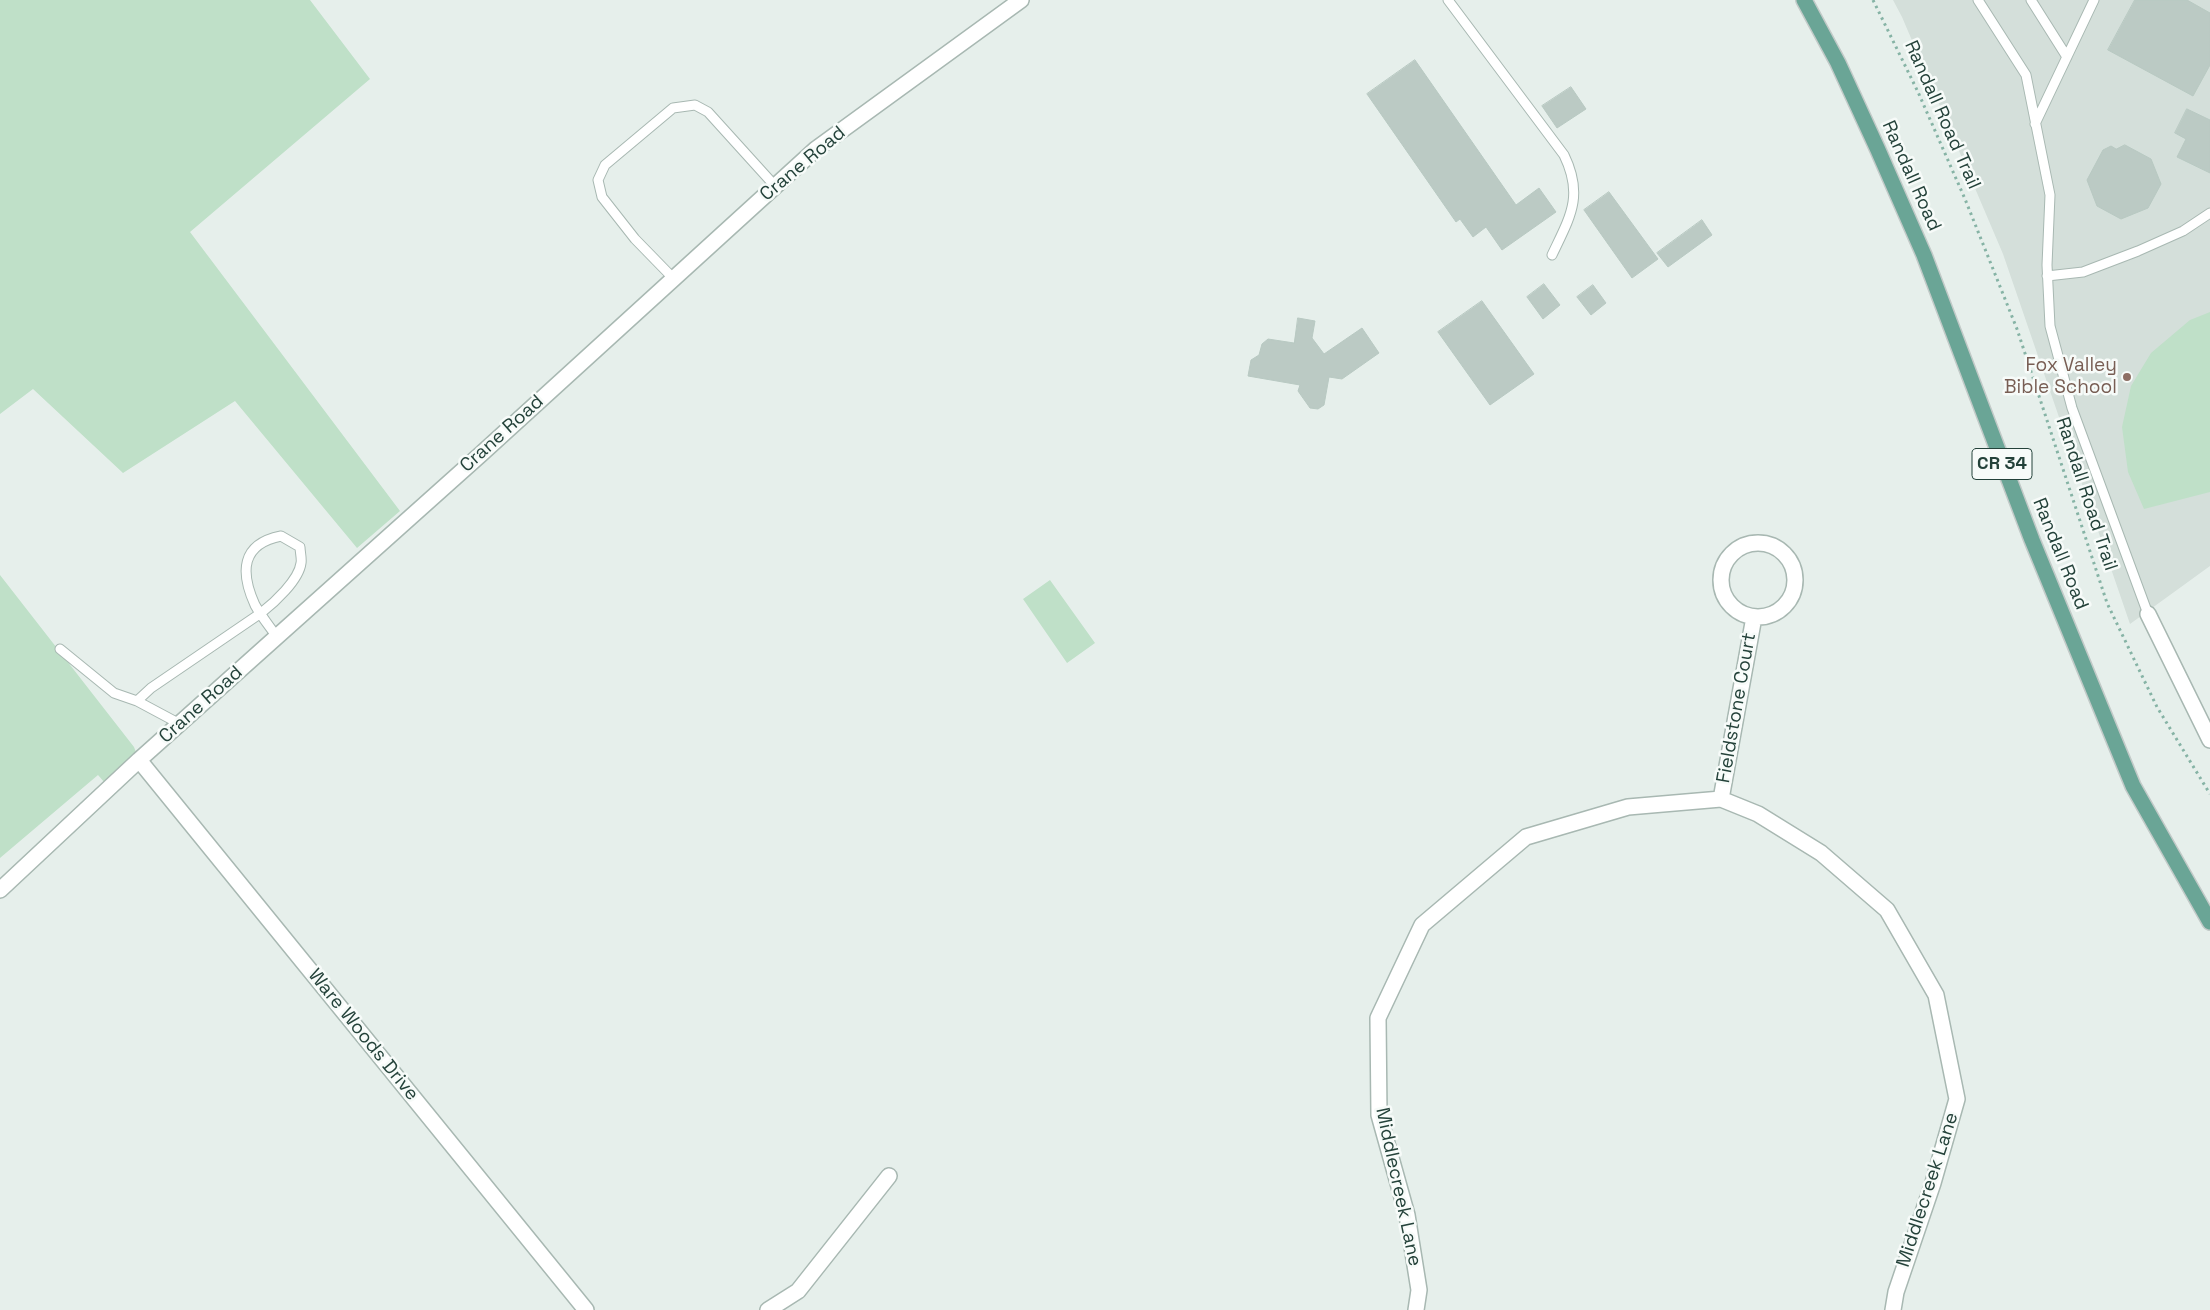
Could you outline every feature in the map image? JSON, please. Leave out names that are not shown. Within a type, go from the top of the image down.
[{"type":"main road","name":"Randall Road","points":[[1804,0],[1838,64],[1924,254],[2032,540],[2133,786],[2210,922]]},
{"type":"street","name":"Crane Road","points":[[0,890],[140,760],[816,149],[1021,0]]},
{"type":"street","name":"Fieldstone Court","points":[[1751,544],[1764,544],[1776,548],[1786,555],[1793,566],[1794,592],[1788,603],[1778,612],[1766,617],[1754,617],[1742,614],[1729,603],[1721,588],[1721,576],[1724,565],[1731,555],[1740,548],[1751,544]]},
{"type":"street","points":[[2148,614],[2210,740]]},
{"type":"street","name":"Fieldstone Court","points":[[1721,799],[1754,617]]},
{"type":"street","name":"Ware Woods Drive","points":[[140,760],[586,1310]]},
{"type":"street","name":"Middlecreek Lane","points":[[1416,1310],[1419,1290],[1408,1215],[1379,1116],[1378,1018],[1422,925],[1526,837],[1628,807],[1721,799],[1758,814],[1821,853],[1887,910],[1936,995],[1957,1099],[1933,1183],[1896,1292],[1893,1310]]},
{"type":"street","points":[[768,1310],[798,1290],[889,1176]]},
{"type":"lane","points":[[1448,0],[1564,155],[1571,170],[1575,188],[1572,208],[1552,255]]},
{"type":"lane","points":[[1978,0],[2026,75],[2050,195],[2047,276],[2050,326],[2072,408],[2148,614]]},
{"type":"lane","points":[[2031,0],[2067,57]]},
{"type":"lane","points":[[2035,124],[2091,2]]},
{"type":"lane","points":[[673,278],[635,239],[602,197],[598,180],[605,165],[673,108],[695,106],[708,112],[775,186]]},
{"type":"lane","points":[[2047,276],[2082,272],[2138,251],[2183,231],[2210,213]]},
{"type":"lane","points":[[137,701],[151,688],[261,613],[277,601],[290,584],[301,564],[300,547],[281,536],[260,543],[249,554],[246,568],[249,585],[256,605],[261,613],[277,637]]},
{"type":"lane","points":[[60,649],[114,693],[137,701],[180,724]]},
{"type":"path","name":"Randall Road Trail","points":[[1873,0],[1918,92],[1961,190],[2017,329],[2107,603],[2157,706],[2210,794]]},
{"type":"shaded area","name":"Fox Valley Bible School","points":[[1893,0],[2210,0],[2210,566],[2130,624],[2003,254],[1902,17]]},
{"type":"green space","points":[[0,0],[310,0],[370,79],[190,232],[400,511],[357,548],[235,401],[123,473],[33,389],[0,414]]},
{"type":"green space","points":[[2210,312],[2210,492],[2144,509],[2128,472],[2122,427],[2131,386],[2151,353],[2190,320]]},
{"type":"green space","points":[[0,575],[134,747],[137,755],[105,783],[98,775],[0,858]]},
{"type":"green space","points":[[1050,580],[1095,643],[1067,663],[1023,599]]},
{"type":"building","points":[[2135,0],[2187,0],[2210,13],[2210,65],[2193,96],[2108,50]]},
{"type":"building","points":[[1415,60],[1516,205],[1539,188],[1556,212],[1502,250],[1486,227],[1473,237],[1460,219],[1456,222],[1367,94]]},
{"type":"building","points":[[1571,87],[1586,109],[1557,128],[1542,106]]},
{"type":"building","points":[[2187,109],[2210,120],[2210,173],[2177,157],[2186,139],[2175,133]]},
{"type":"building","points":[[2125,145],[2151,159],[2161,184],[2148,208],[2121,219],[2097,206],[2087,180],[2103,150],[2111,146],[2116,149]]},
{"type":"building","points":[[1609,192],[1658,259],[1632,278],[1584,210]]},
{"type":"building","points":[[1702,220],[1712,235],[1668,267],[1657,253]]},
{"type":"building","points":[[1544,284],[1560,305],[1543,319],[1527,297]]},
{"type":"building","points":[[1593,285],[1606,303],[1591,315],[1577,297]]},
{"type":"building","points":[[1482,301],[1534,374],[1490,405],[1438,332]]},
{"type":"building","points":[[1298,318],[1315,321],[1312,338],[1324,354],[1362,328],[1379,353],[1342,379],[1329,377],[1324,405],[1318,409],[1310,408],[1298,391],[1300,385],[1248,376],[1251,360],[1259,355],[1262,344],[1268,339],[1294,343]]},
{"type":"place","name":"Fox Valley Bible School","points":[[2127,377]]}]
